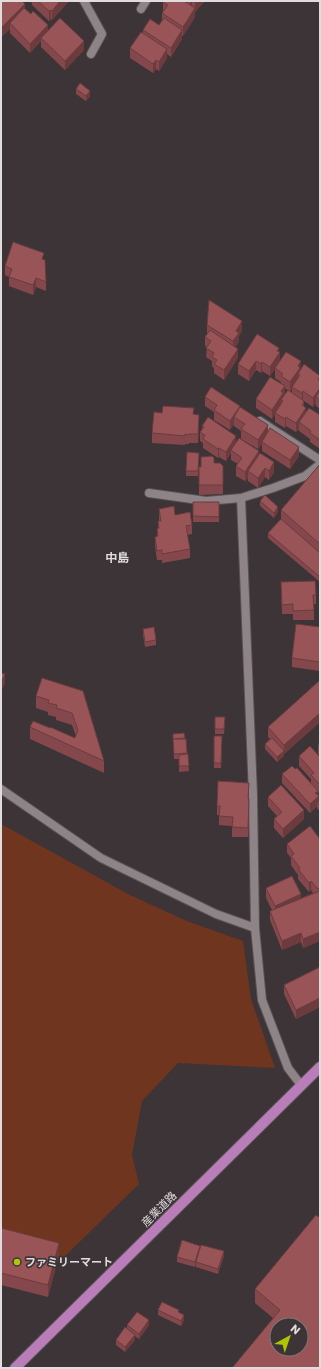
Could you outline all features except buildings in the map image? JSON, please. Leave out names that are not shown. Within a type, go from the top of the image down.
[{"type":"main road","name":"産業道路","points":[[15,1368],[320,1067]]},
{"type":"street","points":[[84,1],[102,34],[91,54]]},
{"type":"street","points":[[140,10],[146,1]]},
{"type":"street","points":[[256,419],[320,460]]},
{"type":"street","points":[[149,493],[206,500],[241,498],[305,476],[320,464]]},
{"type":"street","points":[[241,498],[253,795],[255,928],[262,1000],[288,1068],[301,1085]]},
{"type":"street","points":[[1,789],[101,858],[216,914],[255,928]]},
{"type":"shaded area","points":[[1,824],[130,895],[187,921],[243,941],[251,999],[275,1068],[178,1063],[142,1101],[132,1155],[139,1184],[61,1260],[1,1240]]},
{"type":"place","name":"ファミリーマート","points":[[17,1262]]},
{"type":"district","name":"中島","points":[[117,557]]}]
